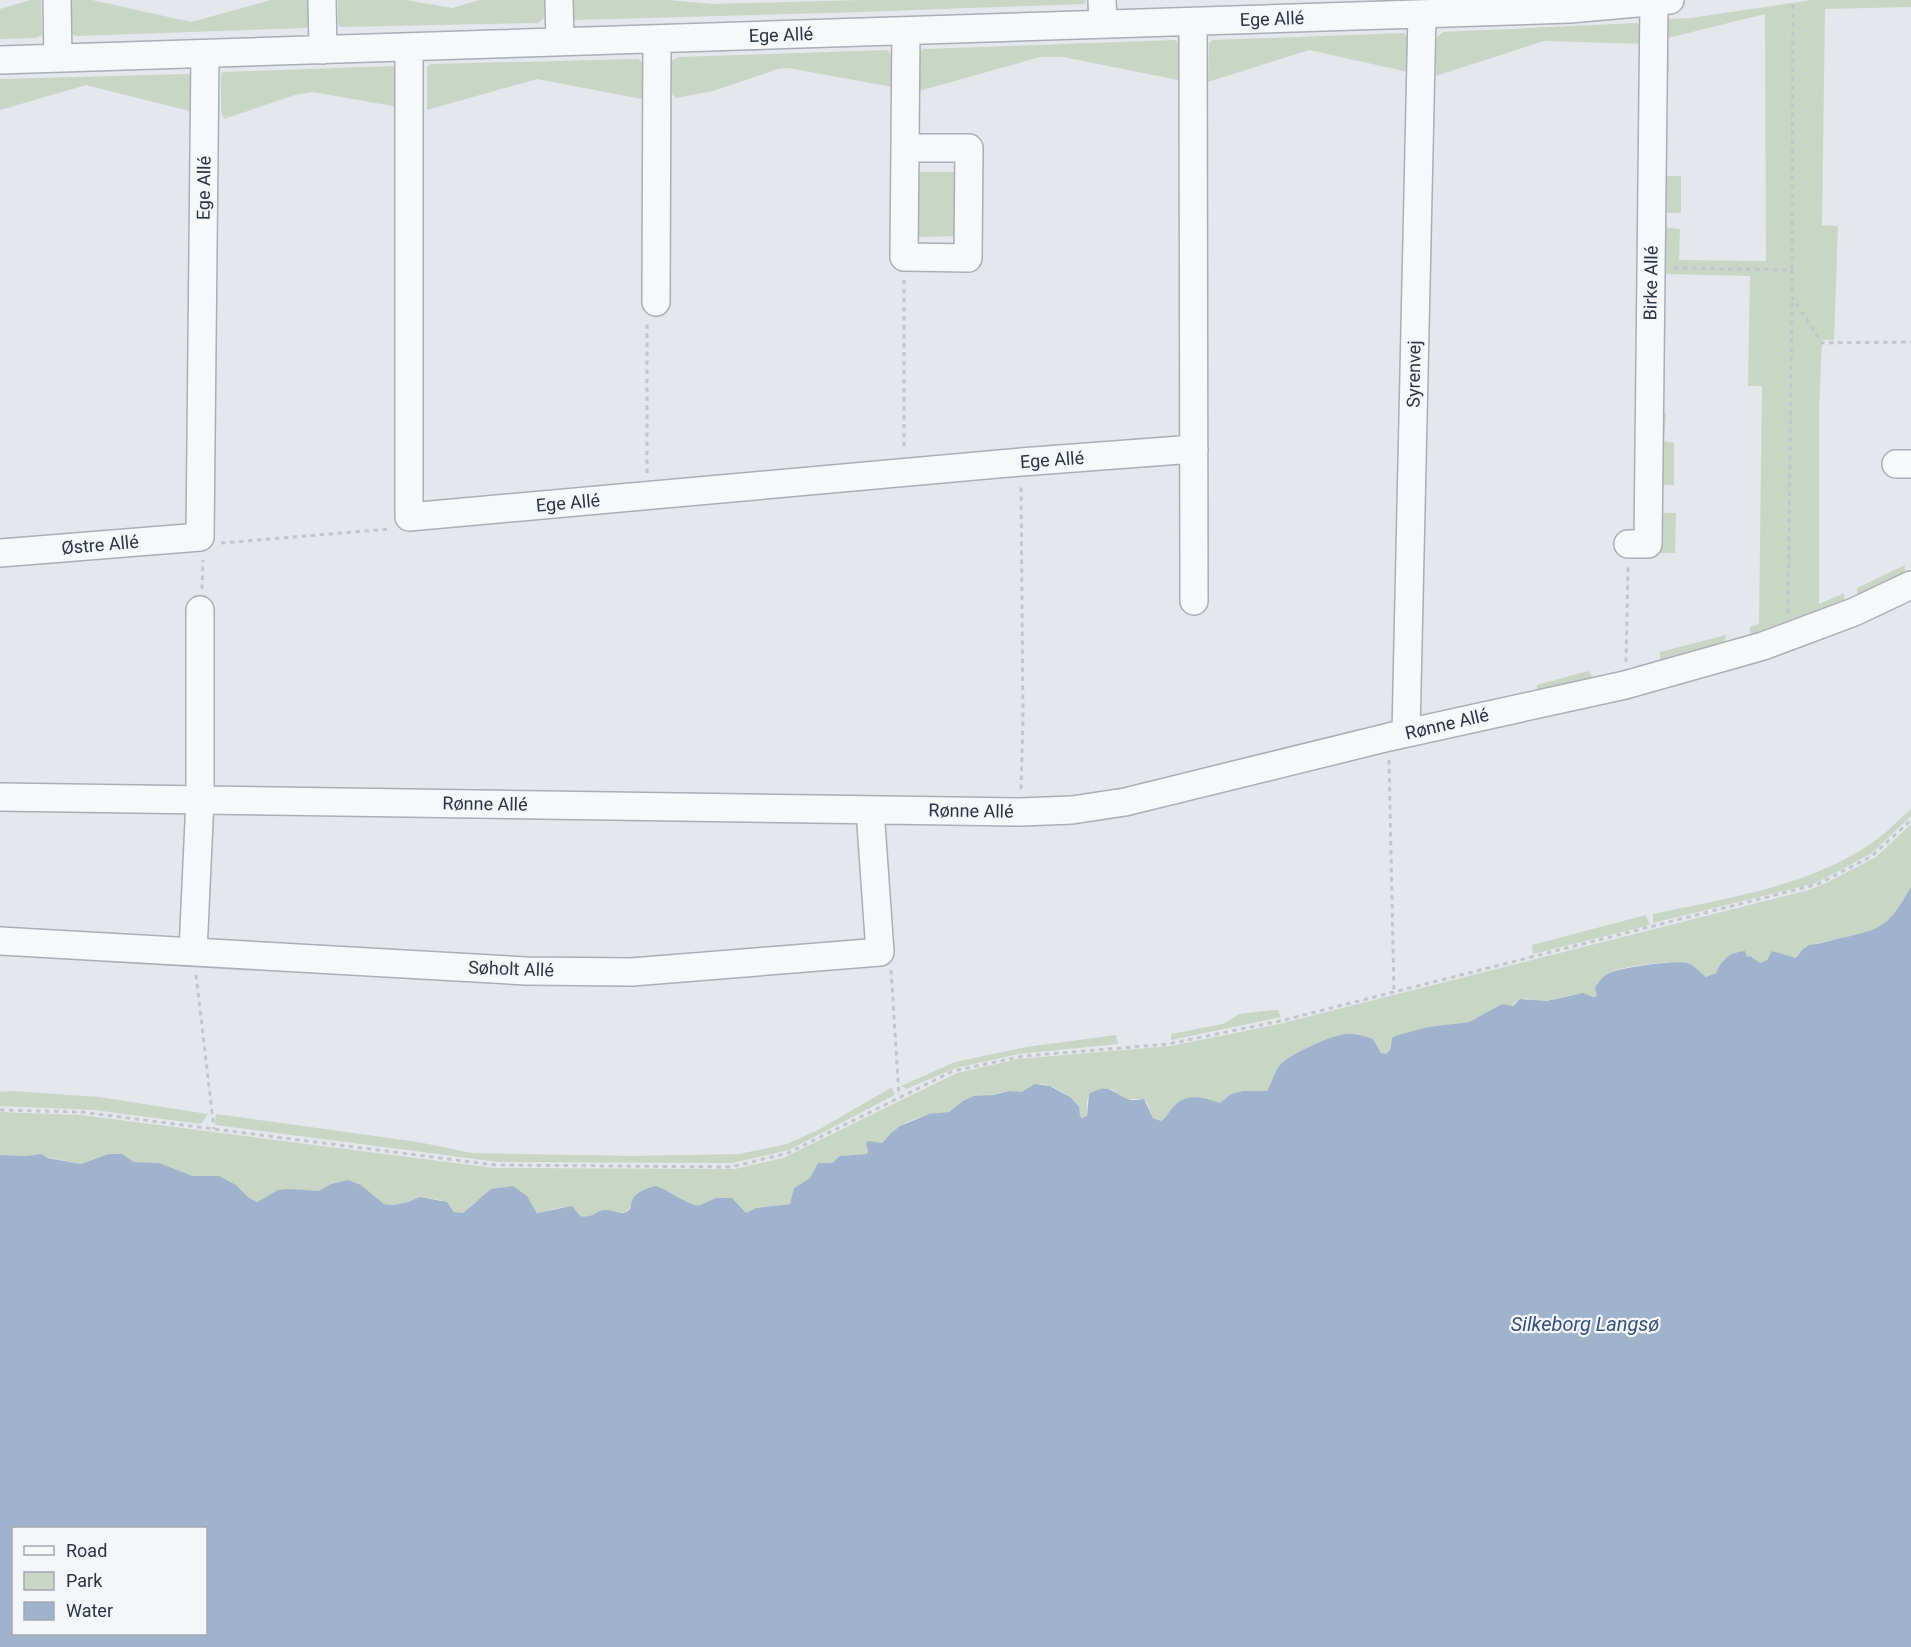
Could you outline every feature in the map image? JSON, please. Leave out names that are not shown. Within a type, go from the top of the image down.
[{"type":"street","points":[[57,0],[58,58]]},
{"type":"street","points":[[322,0],[323,50]]},
{"type":"street","points":[[559,0],[560,42]]},
{"type":"street","name":"Ege Allé","points":[[0,60],[906,31],[1102,12],[1193,22],[1314,9],[1422,14],[1662,1]]},
{"type":"street","name":"Birke Allé","points":[[1628,544],[1648,544],[1651,268],[1662,1]]},
{"type":"street","name":"Syrenvej","points":[[1397,735],[1422,14]]},
{"type":"street","points":[[1193,22],[1194,601]]},
{"type":"street","points":[[905,148],[969,148],[968,258],[904,258],[906,31]]},
{"type":"street","points":[[656,303],[657,39]]},
{"type":"street","points":[[409,47],[409,517]]},
{"type":"street","name":"Ege Allé","points":[[200,537],[205,54]]},
{"type":"street","name":"Ege Allé","points":[[409,517],[1021,462],[1194,449]]},
{"type":"street","name":"Østre Allé","points":[[0,553],[200,537]]},
{"type":"street","name":"Rønne Allé","points":[[0,797],[1020,812],[1072,810],[1125,802],[1397,735],[1625,685],[1762,646],[1854,612],[1911,585]]},
{"type":"street","points":[[193,952],[200,799],[200,610]]},
{"type":"street","points":[[870,810],[880,952]]},
{"type":"street","name":"Søholt Allé","points":[[0,941],[526,971],[632,972],[880,952]]},
{"type":"path","points":[[1787,636],[1792,297],[1793,0]]},
{"type":"path","points":[[904,258],[904,473]]},
{"type":"path","points":[[1651,268],[1792,270]]},
{"type":"path","points":[[1792,297],[1822,343],[1911,342]]},
{"type":"path","points":[[647,495],[647,310],[656,303]]},
{"type":"path","points":[[1020,812],[1023,719],[1021,462]]},
{"type":"path","points":[[200,610],[203,557],[200,537],[222,544],[394,529],[409,517]]},
{"type":"path","points":[[1625,685],[1628,544]]},
{"type":"path","points":[[1394,992],[1397,735]]},
{"type":"path","points":[[0,1110],[81,1112],[495,1165],[731,1167],[788,1153],[953,1071],[1024,1056],[1168,1044],[1280,1021],[1818,884],[1872,856],[1911,820]]},
{"type":"path","points":[[193,952],[214,1129]]},
{"type":"path","points":[[880,952],[891,960],[899,1096]]},
{"type":"green space","points":[[31,0],[41,0],[42,35],[36,38],[0,39],[0,9]]},
{"type":"green space","points":[[71,0],[92,0],[191,22],[271,0],[308,0],[310,25],[305,28],[75,36],[72,34]]},
{"type":"green space","points":[[338,0],[406,0],[452,8],[480,0],[544,0],[544,18],[538,23],[340,27]]},
{"type":"green space","points":[[574,0],[668,0],[713,4],[860,0],[1086,0],[1084,4],[574,20]]},
{"type":"green space","points":[[1812,0],[1911,0],[1911,7],[1825,9],[1822,225],[1838,226],[1834,340],[1822,340],[1819,409],[1819,604],[1844,593],[1845,606],[1750,639],[1750,627],[1759,624],[1762,386],[1748,386],[1750,276],[1666,274],[1665,281],[1658,280],[1659,227],[1680,229],[1679,260],[1766,261],[1765,14],[1668,38],[1669,72],[1662,72],[1666,19],[1691,18]]},
{"type":"green space","points":[[1637,23],[1641,27],[1646,44],[1544,41],[1436,76],[1436,38],[1443,32]]},
{"type":"green space","points":[[1404,33],[1410,39],[1408,72],[1309,50],[1208,82],[1209,43],[1213,40]]},
{"type":"green space","points":[[1176,40],[1179,46],[1178,80],[1063,57],[1040,57],[919,91],[919,52],[924,49]]},
{"type":"green space","points":[[887,50],[892,55],[892,87],[788,68],[778,69],[713,91],[676,98],[672,94],[672,60],[679,57]]},
{"type":"green space","points":[[638,59],[642,62],[642,99],[537,79],[427,110],[427,67],[431,64]]},
{"type":"green space","points":[[393,66],[397,70],[398,107],[313,92],[295,95],[224,119],[221,111],[221,74],[223,72]]},
{"type":"green space","points":[[188,74],[192,76],[190,111],[86,85],[0,110],[0,79]]},
{"type":"green space","points":[[912,172],[961,172],[960,236],[911,237]]},
{"type":"green space","points":[[1659,176],[1681,176],[1681,213],[1659,213]]},
{"type":"green space","points":[[1657,413],[1666,413],[1664,441],[1674,443],[1674,485],[1662,485],[1656,481]]},
{"type":"green space","points":[[1665,513],[1676,513],[1675,553],[1657,553],[1659,516]]},
{"type":"green space","points":[[1905,565],[1905,580],[1857,603],[1857,588]]},
{"type":"green space","points":[[1726,635],[1724,647],[1660,663],[1660,652]]},
{"type":"green space","points":[[1588,671],[1594,679],[1536,694],[1537,685]]},
{"type":"green space","points":[[1911,809],[1911,816],[1872,853],[1816,883],[1653,923],[1653,914],[1765,889],[1819,871],[1869,845]]},
{"type":"green space","points":[[1911,824],[1911,887],[1896,911],[1884,924],[1870,932],[1809,945],[1796,958],[1772,951],[1767,960],[1760,963],[1750,956],[1736,952],[1723,960],[1716,973],[1706,977],[1692,965],[1680,962],[1645,964],[1620,969],[1603,977],[1597,996],[1577,994],[1539,1002],[1527,998],[1511,1006],[1502,1004],[1469,1022],[1428,1027],[1391,1041],[1390,1050],[1386,1054],[1381,1054],[1373,1039],[1351,1034],[1338,1035],[1310,1046],[1285,1061],[1276,1071],[1267,1091],[1243,1091],[1231,1094],[1220,1103],[1202,1099],[1184,1100],[1174,1106],[1161,1121],[1153,1118],[1147,1102],[1141,1099],[1125,1099],[1112,1089],[1089,1094],[1087,1116],[1082,1118],[1071,1099],[1053,1087],[1040,1084],[1019,1092],[1005,1091],[961,1103],[948,1112],[928,1115],[907,1122],[897,1128],[882,1143],[866,1144],[867,1154],[840,1156],[832,1163],[818,1163],[810,1178],[794,1188],[790,1204],[756,1208],[746,1213],[716,1198],[698,1207],[654,1187],[639,1192],[626,1212],[591,1217],[578,1216],[562,1207],[537,1213],[527,1196],[475,1202],[463,1213],[454,1212],[441,1200],[420,1197],[393,1205],[384,1204],[361,1185],[344,1181],[331,1184],[320,1191],[269,1195],[257,1202],[219,1176],[193,1176],[159,1163],[134,1162],[122,1154],[81,1164],[38,1155],[0,1155],[0,1112],[81,1115],[494,1168],[735,1169],[783,1158],[957,1073],[1018,1059],[1171,1046],[1279,1024],[1809,890],[1876,857]]},
{"type":"green space","points":[[1646,915],[1650,925],[1533,954],[1532,945]]},
{"type":"green space","points":[[1278,1010],[1281,1017],[1171,1040],[1171,1034],[1223,1024],[1239,1014]]},
{"type":"green space","points":[[1116,1035],[1118,1044],[1019,1054],[956,1068],[906,1089],[901,1086],[955,1062],[1026,1047]]},
{"type":"green space","points":[[892,1087],[895,1095],[789,1150],[732,1163],[498,1162],[215,1125],[216,1114],[418,1142],[472,1153],[633,1156],[739,1154],[787,1144],[820,1129]]},
{"type":"green space","points":[[0,1092],[99,1097],[208,1114],[201,1124],[94,1110],[0,1106]]},
{"type":"water","name":"Silkeborg Langsø","points":[[1911,887],[1911,1647],[0,1647],[0,1155],[41,1154],[48,1158],[81,1164],[109,1154],[122,1154],[134,1162],[159,1163],[193,1176],[219,1176],[236,1185],[257,1202],[278,1190],[319,1191],[331,1184],[348,1180],[361,1185],[384,1204],[393,1205],[420,1197],[447,1202],[454,1212],[463,1213],[491,1189],[513,1186],[527,1196],[537,1213],[572,1206],[580,1216],[585,1217],[603,1210],[626,1212],[639,1192],[656,1186],[698,1206],[716,1198],[732,1198],[746,1213],[756,1208],[790,1204],[794,1188],[810,1178],[818,1163],[832,1163],[840,1156],[867,1154],[868,1141],[882,1143],[900,1126],[929,1114],[949,1112],[974,1096],[1009,1091],[1021,1092],[1035,1084],[1050,1086],[1070,1097],[1079,1107],[1082,1118],[1087,1116],[1089,1094],[1100,1089],[1108,1089],[1129,1100],[1144,1099],[1153,1118],[1161,1121],[1174,1106],[1185,1099],[1203,1098],[1220,1103],[1231,1094],[1243,1091],[1267,1091],[1276,1071],[1285,1061],[1311,1046],[1339,1035],[1352,1034],[1373,1039],[1381,1053],[1386,1054],[1395,1036],[1428,1027],[1469,1022],[1502,1004],[1513,1006],[1520,999],[1546,1001],[1583,993],[1593,997],[1597,996],[1595,988],[1602,978],[1622,969],[1681,962],[1692,965],[1706,977],[1716,973],[1727,957],[1739,952],[1745,951],[1747,957],[1750,956],[1760,963],[1767,960],[1772,951],[1796,958],[1809,945],[1874,929],[1882,925],[1896,911]]}]
